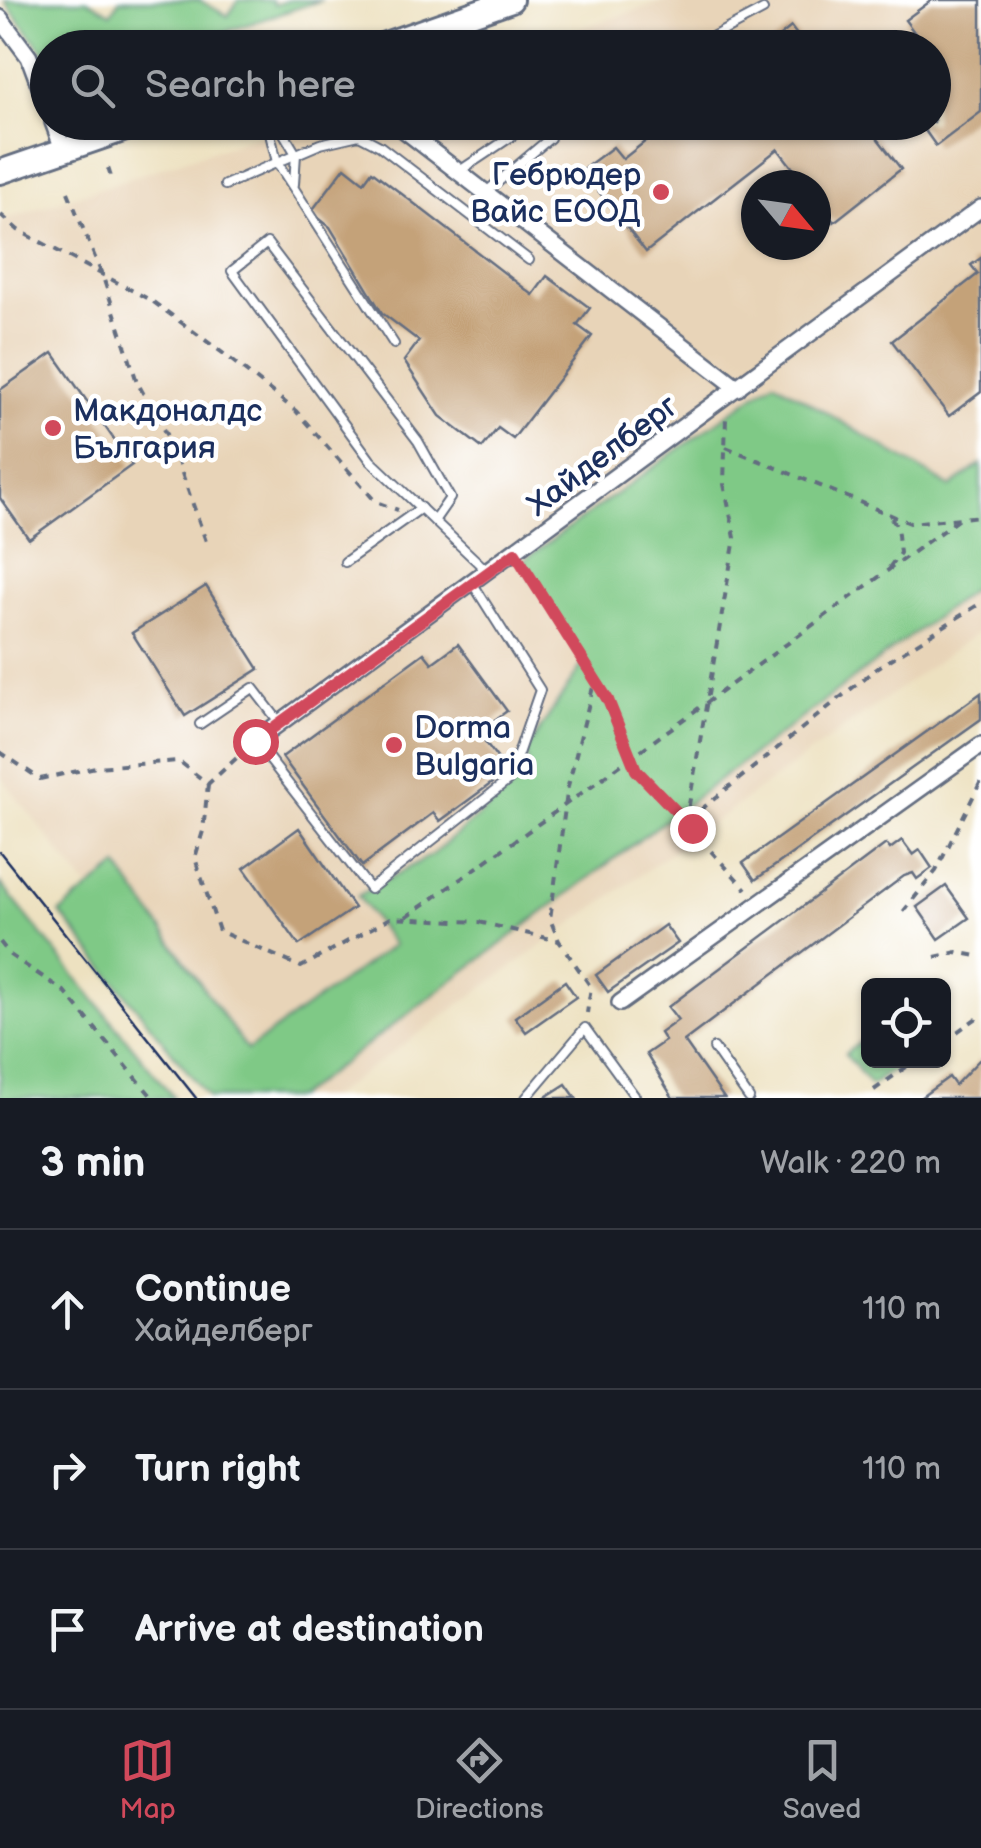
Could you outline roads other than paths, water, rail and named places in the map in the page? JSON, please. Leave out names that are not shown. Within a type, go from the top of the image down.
[{"type":"main road","points":[[426,30],[512,0]]},
{"type":"main road","points":[[0,172],[93,140]]},
{"type":"street","points":[[0,18],[30,60]]},
{"type":"street","points":[[59,140],[63,150]]},
{"type":"street","name":"Хайделберг","points":[[417,140],[738,388]]},
{"type":"street","name":"Хайделберг","points":[[255,741],[489,573],[981,208]]},
{"type":"street","points":[[620,1004],[981,745]]},
{"type":"lane","points":[[726,30],[763,10]]},
{"type":"lane","points":[[272,140],[277,162],[294,184],[314,224],[394,344]]},
{"type":"lane","points":[[288,140],[296,154],[294,184]]},
{"type":"lane","points":[[225,185],[296,154],[342,140]]},
{"type":"lane","points":[[369,140],[529,260]]},
{"type":"lane","points":[[458,172],[506,140]]},
{"type":"lane","points":[[485,193],[548,140]]},
{"type":"lane","points":[[434,521],[450,498],[418,440],[267,244],[232,270],[372,461],[434,521],[489,573]]},
{"type":"lane","points":[[346,562],[421,508]]},
{"type":"lane","points":[[255,741],[370,889],[509,780],[540,690],[473,584]]},
{"type":"lane","points":[[200,724],[254,688],[280,723]]},
{"type":"lane","points":[[526,1098],[586,1028],[636,1098]]},
{"type":"lane","points":[[714,1048],[749,1098]]},
{"type":"tram line","points":[[0,852],[196,1098]]},
{"type":"place","name":"Гебрюдер Вайс ЕООД","points":[[661,192]]},
{"type":"place","name":"Макдоналдс България","points":[[53,428]]},
{"type":"place","name":"Dorma Bulgaria","points":[[394,745]]}]
